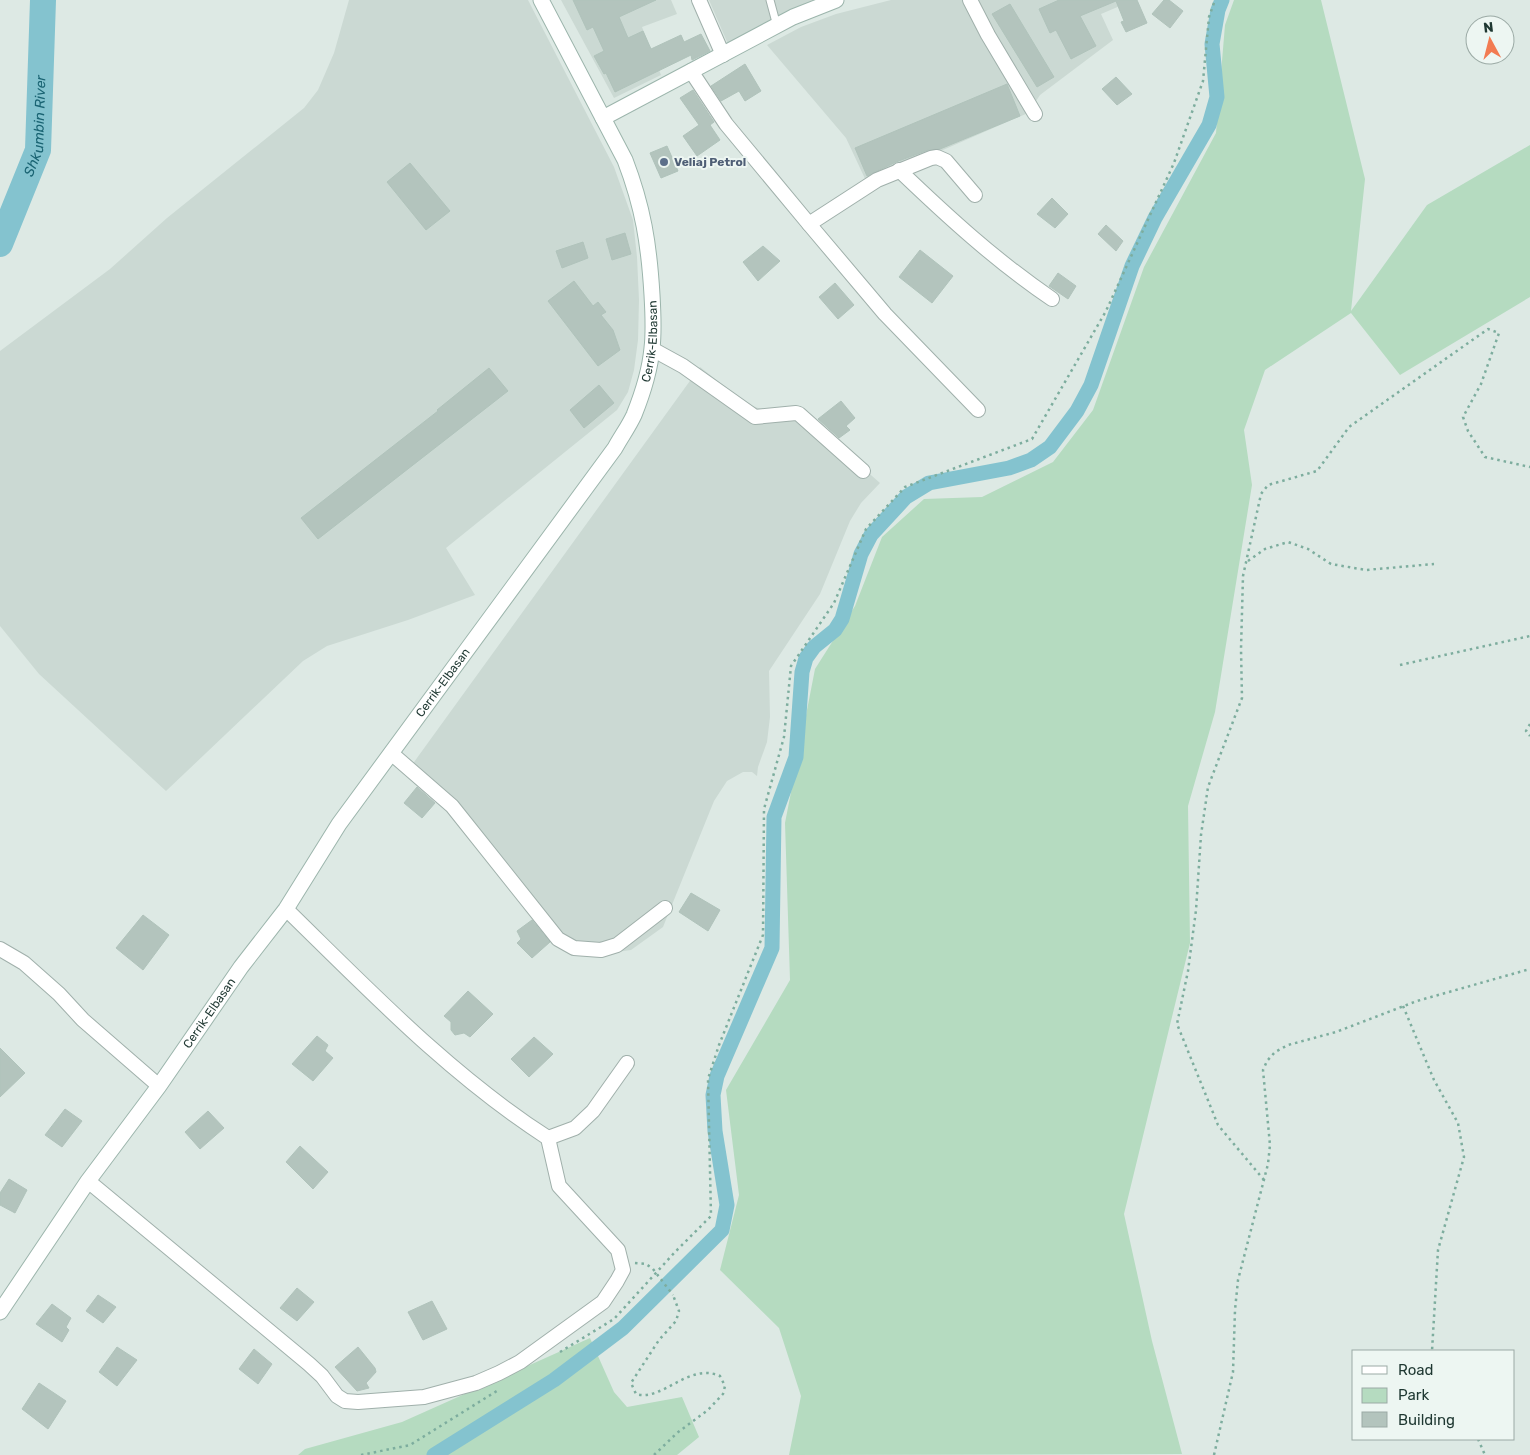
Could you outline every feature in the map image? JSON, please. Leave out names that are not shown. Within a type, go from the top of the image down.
[{"type":"main road","name":"Cerrik-Elbasan","points":[[0,1312],[88,1181],[159,1086],[241,967],[286,909],[339,824],[615,448],[633,416],[652,349],[652,291],[645,224],[625,160],[541,0]]},
{"type":"main road","points":[[603,118],[793,17],[836,0]]},
{"type":"street","points":[[699,0],[723,55]]},
{"type":"street","points":[[970,0],[988,35],[1035,114]]},
{"type":"street","points":[[691,71],[726,124],[885,314],[978,410]]},
{"type":"street","points":[[809,224],[871,183],[931,158],[942,158],[975,195]]},
{"type":"street","points":[[899,170],[981,245],[1023,279],[1052,299]]},
{"type":"street","points":[[652,349],[683,366],[755,416],[799,414],[863,471]]},
{"type":"street","points":[[391,753],[452,806],[558,938],[574,948],[601,950],[617,945],[665,908]]},
{"type":"street","points":[[88,1181],[302,1358],[322,1376],[337,1396],[345,1401],[358,1402],[424,1397],[476,1383],[520,1362],[603,1302],[623,1270],[618,1250],[559,1186],[548,1138],[513,1114],[406,1026],[286,909]]},
{"type":"street","points":[[0,949],[24,963],[59,994],[83,1020],[159,1086]]},
{"type":"street","points":[[548,1138],[574,1128],[594,1111],[627,1063]]},
{"type":"lane","points":[[770,0],[777,26]]},
{"type":"path","points":[[557,1354],[614,1318],[711,1216],[708,1079],[719,1045],[763,936],[764,809],[784,737],[791,666],[834,603],[866,529],[906,487],[1032,439],[1106,311],[1174,163],[1203,81],[1209,17],[1215,0]]},
{"type":"path","points":[[1264,1180],[1218,1125],[1177,1024],[1188,970],[1196,910],[1201,836],[1208,787],[1242,698],[1241,606],[1243,576],[1261,494],[1268,485],[1317,471],[1348,427],[1488,329],[1499,333],[1481,384],[1463,417],[1468,430],[1485,457],[1530,467]]},
{"type":"path","points":[[1246,562],[1265,549],[1288,542],[1308,549],[1331,564],[1366,570],[1434,564]]},
{"type":"path","points":[[1400,665],[1530,636]]},
{"type":"path","points":[[1530,724],[1526,731],[1530,736]]},
{"type":"path","points":[[1214,1455],[1233,1372],[1234,1310],[1238,1280],[1268,1164],[1270,1145],[1264,1075],[1267,1061],[1275,1052],[1288,1045],[1336,1032],[1403,1006],[1530,969]]},
{"type":"path","points":[[1403,1006],[1434,1080],[1458,1123],[1464,1157],[1438,1250],[1432,1350]]},
{"type":"path","points":[[623,1270],[636,1262],[646,1264],[653,1269],[674,1294],[679,1310],[676,1321],[658,1340],[631,1383],[636,1394],[643,1396],[700,1373],[712,1372],[720,1376],[725,1386],[722,1394],[708,1410],[677,1433],[654,1455]]},
{"type":"path","points":[[361,1455],[410,1445],[508,1384]]},
{"type":"path","points":[[1478,1440],[1485,1455]]},
{"type":"shaded area","points":[[349,0],[528,0],[614,167],[633,220],[639,300],[638,340],[634,370],[628,392],[617,410],[446,548],[475,595],[408,620],[327,646],[303,661],[166,791],[39,674],[0,626],[0,351],[110,269],[167,218],[304,108],[318,90],[334,53]]},
{"type":"shaded area","points":[[561,0],[671,0],[677,14],[642,27],[661,75],[614,98]]},
{"type":"shaded area","points":[[709,0],[819,0],[728,44]]},
{"type":"shaded area","points":[[891,0],[1134,0],[1101,14],[1113,40],[1040,95],[1028,113],[867,183],[846,138],[767,45],[801,27],[836,14]]},
{"type":"shaded area","points":[[700,367],[747,404],[767,411],[797,410],[880,483],[861,503],[850,521],[820,594],[769,671],[770,717],[767,742],[758,767],[757,776],[752,772],[743,772],[727,781],[714,801],[663,927],[631,950],[602,954],[563,940],[409,769]]},
{"type":"green space","points":[[1234,0],[1321,0],[1365,179],[1351,311],[1427,205],[1530,145],[1530,297],[1400,375],[1351,313],[1265,370],[1244,430],[1252,485],[1215,712],[1188,806],[1190,943],[1124,1214],[1152,1341],[1182,1454],[789,1455],[801,1396],[779,1328],[720,1270],[739,1195],[726,1090],[790,980],[785,823],[815,669],[855,606],[882,537],[924,499],[982,497],[1053,462],[1093,410],[1144,267],[1216,133],[1225,25]]},
{"type":"green space","points":[[590,1338],[614,1392],[627,1407],[682,1397],[699,1437],[677,1455],[298,1455],[305,1449],[402,1422]]},
{"type":"building","points":[[573,0],[656,0],[619,17],[628,38],[643,31],[651,49],[681,35],[684,42],[701,34],[710,51],[692,60],[691,55],[615,92],[606,73],[604,74],[594,56],[604,51],[593,27],[587,30]]},
{"type":"building","points":[[1059,0],[1137,0],[1147,23],[1126,32],[1121,22],[1124,21],[1116,1],[1080,16],[1096,46],[1071,59],[1056,30],[1050,33],[1039,9]]},
{"type":"building","points":[[1164,0],[1169,0],[1183,11],[1170,28],[1152,14]]},
{"type":"building","points":[[1010,4],[1054,77],[1037,87],[992,14]]},
{"type":"building","points":[[745,64],[761,91],[745,101],[739,91],[721,101],[711,86]]},
{"type":"building","points":[[1116,77],[1132,94],[1117,105],[1102,89]]},
{"type":"building","points":[[1007,84],[1020,116],[940,149],[928,150],[896,162],[867,176],[855,148]]},
{"type":"building","points":[[693,90],[714,122],[710,125],[720,140],[697,156],[683,136],[699,125],[680,98]]},
{"type":"building","name":"Veliaj Petrol","points":[[667,146],[678,171],[661,178],[650,153]]},
{"type":"building","points":[[410,163],[450,211],[426,230],[387,182]]},
{"type":"building","points":[[1052,198],[1068,214],[1055,228],[1037,214]]},
{"type":"building","points":[[1106,225],[1123,241],[1116,251],[1098,234]]},
{"type":"building","points":[[625,233],[631,254],[612,260],[606,239]]},
{"type":"building","points":[[583,242],[588,258],[562,268],[556,251]]},
{"type":"building","points":[[763,246],[780,261],[758,281],[743,262]]},
{"type":"building","points":[[920,250],[953,276],[932,303],[899,277]]},
{"type":"building","points":[[1058,273],[1076,286],[1068,299],[1049,286]]},
{"type":"building","points":[[574,281],[593,306],[598,302],[606,312],[601,315],[613,330],[620,350],[598,366],[548,301]]},
{"type":"building","points":[[835,283],[854,305],[838,319],[819,297]]},
{"type":"building","points":[[489,368],[508,391],[318,539],[301,518],[438,411]]},
{"type":"building","points":[[599,385],[614,403],[584,428],[570,410]]},
{"type":"building","points":[[841,401],[855,418],[846,426],[850,430],[839,438],[818,419]]},
{"type":"building","points":[[417,787],[435,803],[422,818],[404,803]]},
{"type":"building","points":[[691,893],[720,910],[708,931],[679,912]]},
{"type":"building","points":[[143,915],[169,935],[143,970],[116,948]]},
{"type":"building","points":[[532,920],[550,942],[532,958],[517,943],[521,939],[517,931]]},
{"type":"building","points":[[468,991],[493,1014],[470,1037],[464,1033],[455,1035],[451,1030],[451,1022],[444,1016]]},
{"type":"building","points":[[317,1036],[328,1045],[325,1051],[333,1058],[313,1081],[292,1064]]},
{"type":"building","points":[[534,1037],[553,1054],[529,1077],[511,1059]]},
{"type":"building","points":[[0,1048],[25,1073],[0,1097]]},
{"type":"building","points":[[65,1109],[82,1121],[62,1147],[45,1135]]},
{"type":"building","points":[[208,1111],[224,1128],[200,1149],[185,1132]]},
{"type":"building","points":[[300,1146],[328,1172],[313,1189],[286,1162]]},
{"type":"building","points":[[9,1179],[27,1190],[15,1213],[0,1205],[0,1193]]},
{"type":"building","points":[[297,1288],[314,1302],[297,1321],[280,1308]]},
{"type":"building","points":[[98,1295],[116,1307],[103,1323],[86,1311]]},
{"type":"building","points":[[432,1301],[447,1329],[423,1340],[408,1312]]},
{"type":"building","points":[[52,1304],[71,1318],[66,1327],[69,1330],[62,1342],[36,1324]]},
{"type":"building","points":[[117,1347],[137,1360],[117,1386],[99,1372]]},
{"type":"building","points":[[358,1347],[375,1368],[376,1372],[366,1383],[369,1388],[357,1391],[335,1367]]},
{"type":"building","points":[[254,1349],[272,1364],[258,1384],[239,1369]]},
{"type":"building","points":[[39,1383],[66,1401],[48,1429],[22,1409]]},
{"type":"waterway","name":"Shkumbin River","points":[[0,244],[38,150],[43,0]]},
{"type":"waterway","points":[[434,1455],[554,1380],[623,1328],[722,1230],[727,1205],[715,1131],[713,1095],[717,1076],[772,948],[774,817],[796,757],[802,672],[806,658],[814,647],[835,630],[842,619],[861,554],[871,535],[906,497],[929,483],[1009,468],[1031,460],[1050,447],[1077,411],[1091,385],[1132,266],[1155,218],[1209,125],[1217,97],[1212,44],[1218,10],[1222,0]]},
{"type":"place","name":"Veliaj Petrol","points":[[664,162]]}]
